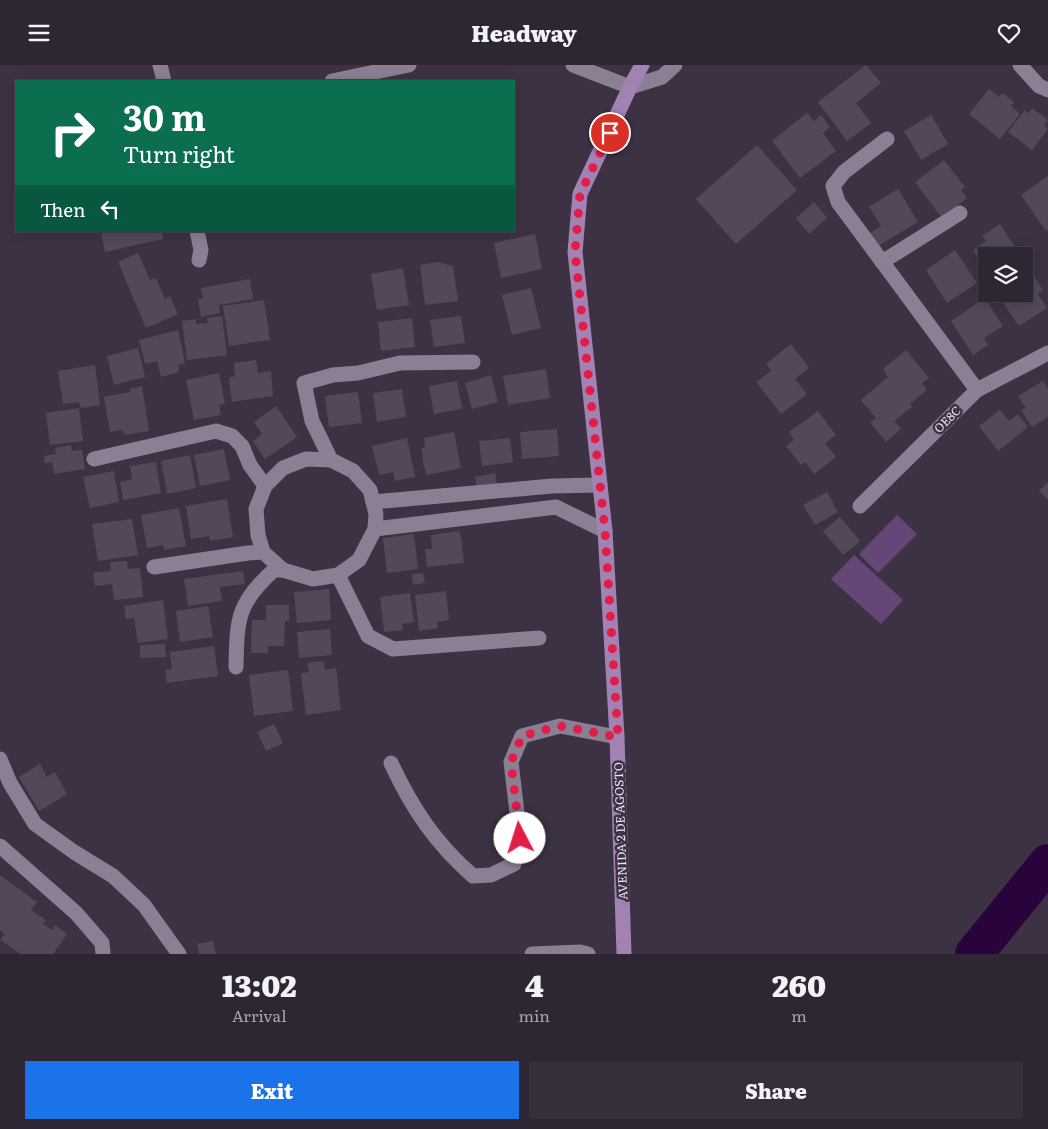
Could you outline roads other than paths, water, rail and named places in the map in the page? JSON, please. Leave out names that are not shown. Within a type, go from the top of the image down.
[{"type":"main road","name":"AVENIDA 2 DE AGOSTO","points":[[624,954],[618,737],[605,531],[575,252],[580,194],[642,65]]},
{"type":"street","points":[[160,65],[164,80]]},
{"type":"street","points":[[337,80],[409,65]]},
{"type":"street","points":[[573,65],[630,87],[662,77],[675,65]]},
{"type":"street","points":[[1020,65],[1039,85],[1048,90]]},
{"type":"street","points":[[887,139],[844,172],[833,186],[838,202],[977,390]]},
{"type":"street","points":[[882,262],[960,213]]},
{"type":"street","points":[[197,232],[201,250],[199,260]]},
{"type":"street","name":"OE8C","points":[[860,506],[977,390],[1048,353]]},
{"type":"street","points":[[331,460],[312,421],[304,383],[333,375],[358,373],[400,363],[473,362]]},
{"type":"street","points":[[94,459],[216,431],[232,436],[242,446],[250,465],[265,486]]},
{"type":"street","points":[[236,667],[237,628],[244,605],[258,585],[274,570],[283,570],[313,579],[338,575],[359,561],[375,529],[376,515],[370,490],[354,471],[331,460],[306,459],[283,468],[265,486],[256,509],[258,535],[263,552],[283,570]]},
{"type":"street","points":[[373,502],[552,486],[600,485]]},
{"type":"street","points":[[375,529],[556,507],[605,531]]},
{"type":"street","points":[[154,567],[263,552]]},
{"type":"street","points":[[338,575],[368,636],[393,649],[539,638]]},
{"type":"street","points":[[391,763],[421,819],[452,858],[473,876],[491,875],[514,864],[520,838],[511,762],[522,736],[560,726],[618,737]]},
{"type":"street","points":[[0,759],[10,783],[35,824],[74,852],[114,876],[144,905],[180,954]]},
{"type":"street","points":[[0,845],[76,913],[102,943],[103,954]]},
{"type":"street","points":[[532,954],[580,952],[588,954]]},
{"type":"waterway","points":[[974,954],[1048,863]]}]
